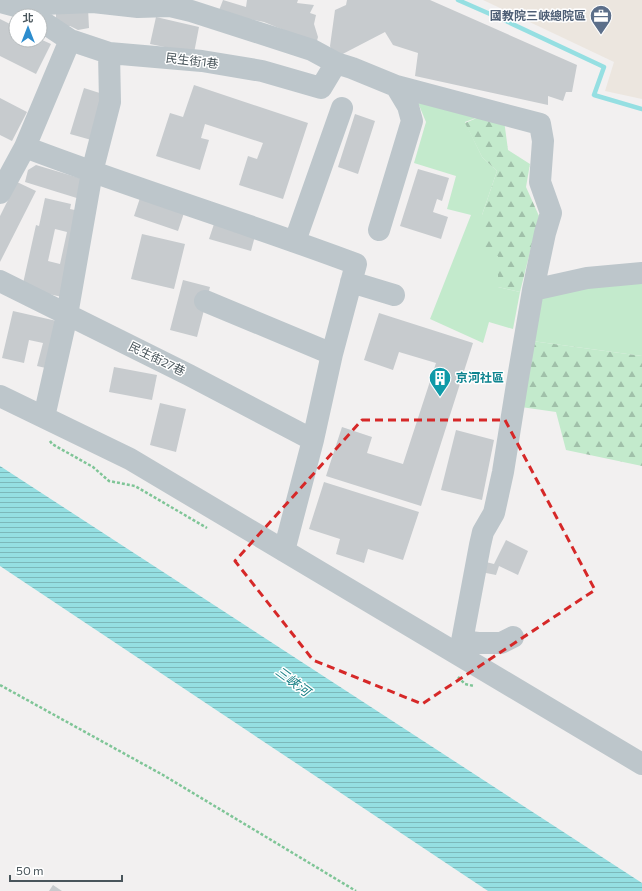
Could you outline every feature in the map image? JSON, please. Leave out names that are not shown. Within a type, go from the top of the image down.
[{"type":"street","name":"民生街1巷","points":[[0,2],[11,8]]},
{"type":"street","points":[[42,8],[42,4],[93,2],[138,7],[170,6],[191,11],[312,50],[336,63],[396,86],[540,124],[543,141],[540,182],[551,213],[545,233],[533,290],[503,472],[494,513],[483,532],[460,648]]},
{"type":"street","name":"民生街1巷","points":[[48,28],[70,40],[109,53],[202,61],[262,72],[321,88],[336,63]]},
{"type":"street","points":[[0,194],[25,147],[70,40]]},
{"type":"street","points":[[44,417],[67,315],[92,172],[110,102],[109,53]]},
{"type":"street","points":[[379,230],[412,121],[408,106],[396,86]]},
{"type":"street","points":[[286,238],[342,108]]},
{"type":"street","points":[[25,147],[92,172],[286,238],[356,264],[332,354],[313,440],[284,551]]},
{"type":"street","points":[[533,290],[587,278],[642,273]]},
{"type":"street","name":"民生街27巷","points":[[0,281],[189,375],[313,440]]},
{"type":"street","points":[[351,282],[394,295]]},
{"type":"street","points":[[205,301],[332,354]]},
{"type":"street","points":[[0,396],[130,459],[284,551],[460,648],[642,764]]},
{"type":"street","points":[[460,648],[478,643],[501,643],[513,637]]},
{"type":"path","points":[[0,685],[164,775],[356,891]]},
{"type":"highlighted area","points":[[362,420],[505,420],[595,590],[422,704],[313,660],[235,561]]},
{"type":"shaded area","name":"國教院三峽總院區","points":[[483,0],[642,0],[642,99],[605,91],[614,62]]},
{"type":"green space","points":[[416,98],[484,115],[465,122],[482,157],[497,171],[482,215],[498,255],[498,287],[520,292],[513,329],[489,322],[483,343],[430,319],[471,215],[447,209],[456,176],[414,163],[426,122]]},
{"type":"green space","points":[[484,115],[504,120],[508,150],[530,164],[526,187],[539,216],[520,292],[498,287],[498,256],[483,249],[482,215],[497,171],[482,157],[465,123]]},
{"type":"green space","points":[[642,279],[642,356],[532,341],[538,296]]},
{"type":"green space","points":[[532,341],[642,356],[642,466],[566,450],[556,412],[521,407]]},
{"type":"water","name":"三峽河","points":[[0,466],[642,883],[642,891],[488,891],[0,566]]},
{"type":"building","points":[[223,0],[246,7],[247,0],[298,0],[297,3],[314,5],[310,13],[316,15],[314,24],[318,37],[315,48],[308,40],[264,22],[218,13]]},
{"type":"building","points":[[347,0],[430,0],[577,65],[572,92],[566,92],[563,101],[548,96],[548,105],[415,76],[418,53],[393,45],[385,32],[333,59],[330,46],[335,10],[346,5]]},
{"type":"building","points":[[88,8],[89,28],[78,30],[70,26],[56,26],[56,13]]},
{"type":"building","points":[[156,17],[199,27],[194,53],[150,44]]},
{"type":"building","points":[[0,19],[8,23],[8,48],[48,48],[48,43],[51,44],[36,74],[0,56]]},
{"type":"building","points":[[194,85],[308,123],[283,199],[239,185],[248,156],[257,159],[263,143],[205,124],[201,138],[209,140],[200,170],[156,156],[170,113],[183,117]]},
{"type":"building","points":[[84,88],[109,96],[95,141],[70,134]]},
{"type":"building","points":[[0,98],[27,112],[12,141],[0,135]]},
{"type":"building","points":[[355,114],[375,121],[358,174],[338,167]]},
{"type":"building","points":[[36,165],[86,180],[80,199],[25,182],[28,170]]},
{"type":"building","points":[[418,169],[449,178],[442,201],[437,199],[433,212],[448,217],[441,239],[400,226]]},
{"type":"building","points":[[17,182],[36,191],[0,262],[0,216]]},
{"type":"building","points":[[45,198],[71,204],[70,209],[90,213],[71,299],[22,288],[36,225],[39,226]],"holes":[[[55,229],[67,232],[60,264],[48,261]]]},
{"type":"building","points":[[140,198],[184,213],[178,231],[134,216]]},
{"type":"building","points":[[214,224],[255,236],[251,251],[209,239]]},
{"type":"building","points":[[142,234],[185,244],[174,289],[131,279]]},
{"type":"building","points":[[183,280],[210,287],[197,337],[170,330]]},
{"type":"building","points":[[13,311],[70,324],[59,371],[37,366],[43,343],[29,340],[24,363],[2,358]]},
{"type":"building","name":"京河社區","points":[[379,313],[473,343],[421,506],[326,476],[342,427],[372,437],[367,453],[403,464],[436,363],[399,352],[393,370],[364,360]]},
{"type":"building","points":[[114,367],[157,375],[152,400],[109,392]]},
{"type":"building","points":[[160,403],[186,409],[176,452],[150,445]]},
{"type":"building","points":[[456,430],[494,440],[482,500],[441,490]]},
{"type":"building","points":[[324,482],[419,512],[403,560],[368,549],[364,563],[336,554],[340,539],[309,529]]},
{"type":"building","points":[[506,540],[528,551],[518,575],[499,566],[496,575],[481,572],[482,561],[494,564]]},
{"type":"building","points":[[53,885],[62,891],[49,891]]},
{"type":"waterway","points":[[458,0],[604,67],[594,95],[642,109]]},
{"type":"place","name":"國教院三峽總院區","points":[[601,36]]},
{"type":"place","name":"京河社區","points":[[440,398]]}]
